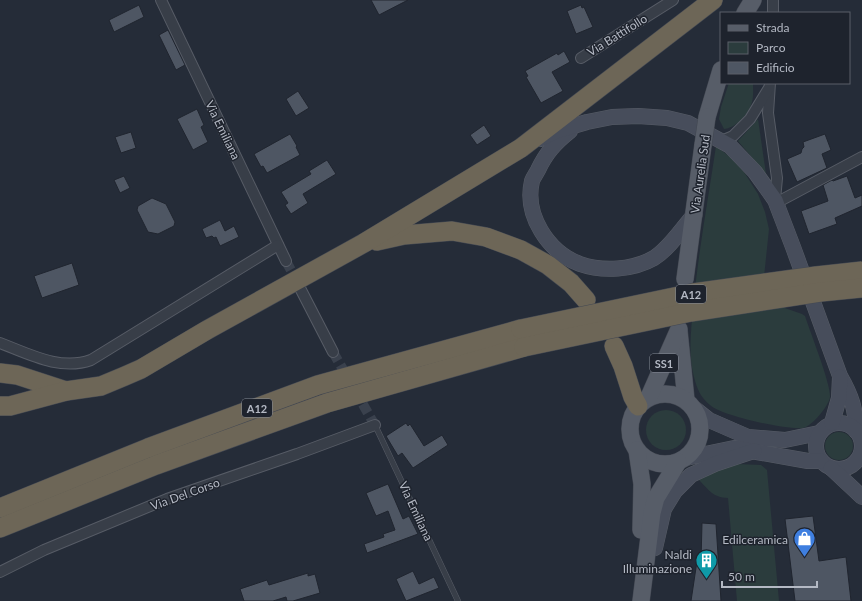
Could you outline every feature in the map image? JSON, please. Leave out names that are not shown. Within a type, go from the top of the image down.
[{"type":"highway","points":[[0,406],[10,406],[66,391],[101,386],[141,369],[207,330],[364,243],[521,148],[713,0]]},
{"type":"highway","points":[[364,243],[404,235],[452,231],[486,237],[521,250],[548,265],[571,283],[586,300]]},
{"type":"highway","name":"A12","points":[[1,523],[148,448],[318,385],[521,329],[693,293],[862,271]]},
{"type":"highway","name":"A12","points":[[1,523],[327,403],[524,347],[691,312],[821,292],[862,288]]},
{"type":"highway","points":[[614,346],[623,366],[633,397],[644,402]]},
{"type":"highway","points":[[0,373],[17,375],[66,391]]},
{"type":"main road","points":[[746,12],[753,0]]},
{"type":"main road","name":"Via Aurelia Sud","points":[[685,279],[703,145],[708,116],[720,74]]},
{"type":"main road","points":[[521,148],[556,132],[587,122],[612,117],[638,116],[667,118],[688,123],[730,146],[755,172],[775,202],[840,376],[848,390],[856,413],[856,430],[862,442],[861,458],[851,466],[838,469],[826,464],[734,448],[667,464],[656,463],[645,458],[637,450]]},
{"type":"main road","points":[[577,125],[556,143],[544,157],[532,180],[530,198],[535,219],[545,237],[563,254],[580,264],[602,268],[622,269],[640,265],[667,249],[677,234],[694,214]]},
{"type":"main road","name":"SS1","points":[[644,402],[679,329],[690,404]]},
{"type":"main road","points":[[832,423],[840,398],[840,376]]},
{"type":"main road","points":[[645,563],[640,556],[642,484],[637,450],[631,437],[630,423],[633,414],[644,402],[666,393],[677,395],[709,420],[748,437],[785,440],[819,433]]},
{"type":"main road","points":[[641,601],[652,513],[656,498],[682,460],[694,450],[701,430],[699,419],[690,404]]},
{"type":"main road","points":[[856,430],[845,423],[832,423],[822,429],[819,433],[815,448],[817,455],[862,497]]},
{"type":"main road","points":[[645,563],[654,550],[664,509],[675,491],[691,475],[714,464],[754,451]]},
{"type":"street","name":"Via Emiliana","points":[[161,0],[286,261]]},
{"type":"street","name":"Via Battifollo","points":[[581,58],[673,0]]},
{"type":"street","points":[[773,0],[773,12]]},
{"type":"street","points":[[721,141],[734,136],[750,119],[770,85]]},
{"type":"street","points":[[770,85],[768,113],[777,178],[775,202]]},
{"type":"street","points":[[775,202],[862,157]]},
{"type":"street","points":[[0,343],[57,363],[68,364],[84,362],[98,356],[210,286],[278,246]]},
{"type":"street","points":[[300,288],[333,352]]},
{"type":"street","name":"Via Del Corso","points":[[0,572],[44,550],[167,499],[298,454],[374,423]]},
{"type":"lane","name":"Via Emiliana","points":[[374,423],[458,601]]},
{"type":"green space","points":[[729,84],[753,84],[752,102],[744,117],[736,124],[724,129],[719,119],[721,107]]},
{"type":"green space","points":[[758,119],[766,174],[738,141]]},
{"type":"green space","points":[[716,146],[730,157],[744,172],[758,194],[765,212],[769,229],[764,277],[779,306],[805,316],[824,370],[829,390],[829,401],[815,420],[803,428],[769,425],[727,414],[710,405],[704,399],[695,381],[691,360],[692,317],[700,247]]},
{"type":"green space","points":[[670,410],[677,413],[683,419],[686,430],[685,438],[677,447],[670,450],[662,450],[655,447],[647,438],[646,426],[649,419],[658,411]]},
{"type":"green space","points":[[839,432],[849,436],[853,446],[849,456],[839,460],[829,456],[825,446],[829,436]]},
{"type":"green space","points":[[736,464],[761,465],[767,470],[779,601],[737,601],[728,498],[715,495],[699,480],[714,472]]},
{"type":"building","points":[[371,0],[408,0],[379,15]]},
{"type":"building","points":[[139,5],[144,17],[114,32],[109,20]]},
{"type":"building","points":[[581,5],[582,8],[584,7],[593,27],[576,34],[567,11]]},
{"type":"building","points":[[168,30],[185,65],[176,70],[159,35]]},
{"type":"building","points":[[564,51],[570,62],[552,72],[563,91],[541,103],[526,77],[528,76],[525,71],[557,53],[558,55]]},
{"type":"building","points":[[298,91],[309,108],[296,116],[286,99]]},
{"type":"building","points":[[197,109],[204,125],[201,127],[208,142],[193,150],[177,119]]},
{"type":"building","points":[[484,125],[491,136],[477,145],[470,135]]},
{"type":"building","points":[[131,132],[136,148],[121,153],[115,137]]},
{"type":"building","points":[[290,134],[300,155],[267,173],[263,166],[261,167],[254,154]]},
{"type":"building","points":[[825,134],[831,150],[822,154],[827,168],[797,182],[787,159],[801,153],[804,147],[803,142]]},
{"type":"building","points":[[327,160],[336,174],[303,194],[308,203],[291,214],[285,205],[288,203],[281,192],[311,174],[309,171]]},
{"type":"building","points":[[124,176],[130,188],[120,193],[114,180]]},
{"type":"building","points":[[847,176],[855,198],[862,195],[862,206],[835,218],[837,224],[809,234],[801,211],[828,201],[823,185],[832,180],[833,181]]},
{"type":"building","points":[[152,198],[166,204],[175,222],[174,226],[158,234],[148,232],[137,210],[138,206]]},
{"type":"building","points":[[220,220],[225,231],[234,226],[239,237],[220,246],[216,237],[214,238],[212,236],[206,238],[202,229]]},
{"type":"building","points":[[72,263],[79,285],[42,298],[34,276]]},
{"type":"building","points":[[406,423],[408,426],[410,424],[424,446],[442,435],[448,445],[413,468],[402,453],[398,456],[386,436]]},
{"type":"building","points":[[388,484],[403,519],[409,516],[418,534],[367,553],[364,544],[384,537],[383,534],[395,530],[388,511],[376,516],[366,493]]},
{"type":"building","name":"Edilceramica","points":[[813,516],[819,561],[846,557],[851,601],[795,601],[785,519]]},
{"type":"building","name":"Naldi Illuminazione","points":[[702,523],[716,524],[721,601],[691,601],[697,561],[701,561]]},
{"type":"building","points":[[413,571],[419,584],[434,577],[439,588],[406,601],[396,579]]},
{"type":"building","points":[[308,573],[308,576],[315,574],[320,593],[293,601],[287,601],[286,597],[273,601],[244,601],[240,589],[267,580],[269,585]]},
{"type":"tunnel","points":[[286,261],[298,283]]},
{"type":"tunnel","points":[[333,352],[373,422]]},
{"type":"place","name":"Edilceramica","points":[[804,558]]},
{"type":"place","name":"Naldi Illuminazione","points":[[707,580]]}]
